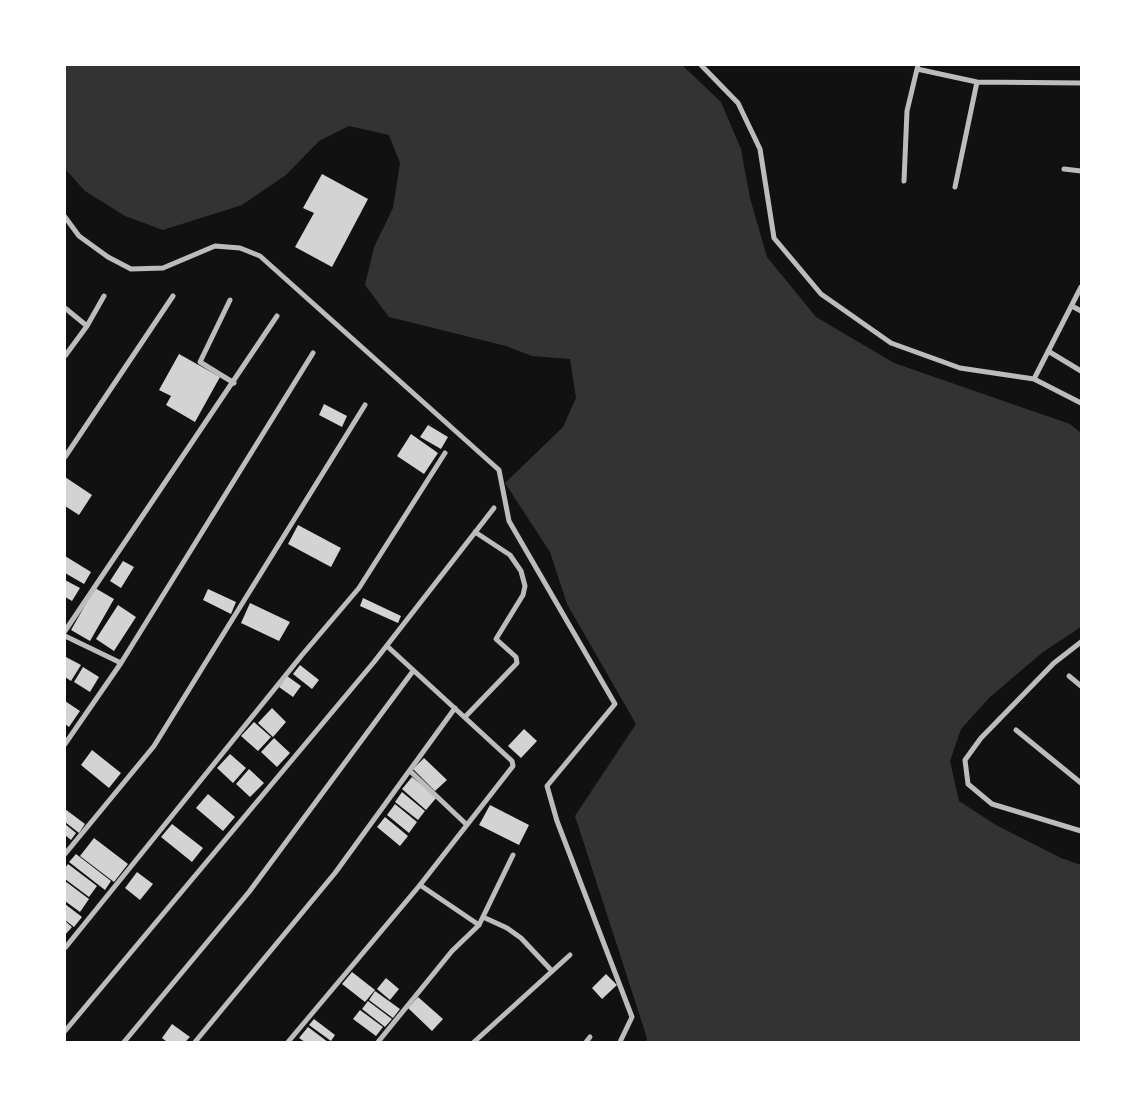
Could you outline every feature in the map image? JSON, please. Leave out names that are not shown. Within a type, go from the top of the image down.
[{"type":"street","points":[[701,65],[738,103],[760,149],[774,238],[821,294],[891,343],[960,368],[1034,379],[1081,403]]},
{"type":"street","points":[[904,181],[907,111],[917,67],[977,82],[1081,83]]},
{"type":"street","points":[[955,187],[977,82]]},
{"type":"street","points":[[1064,169],[1081,171]]},
{"type":"street","points":[[65,217],[79,236],[108,257],[131,269],[163,268],[215,246],[240,248],[260,256],[499,470],[510,521],[615,704],[547,786],[557,821],[632,1017],[620,1042]]},
{"type":"street","points":[[1034,379],[1081,287]]},
{"type":"street","points":[[65,356],[87,326],[104,296]]},
{"type":"street","points":[[65,457],[173,296]]},
{"type":"street","points":[[230,300],[200,362],[234,383]]},
{"type":"street","points":[[1072,306],[1081,311]]},
{"type":"street","points":[[65,308],[87,326]]},
{"type":"street","points":[[65,631],[278,316]]},
{"type":"street","points":[[1048,351],[1081,371]]},
{"type":"street","points":[[65,744],[121,663],[313,353]]},
{"type":"street","points":[[65,854],[154,746],[365,405]]},
{"type":"street","points":[[65,948],[359,588],[445,454]]},
{"type":"street","points":[[65,1031],[387,646],[494,508]]},
{"type":"street","points":[[465,717],[517,663],[516,658],[496,640],[523,596],[525,586],[521,571],[510,555],[475,532]]},
{"type":"street","points":[[65,636],[121,663]]},
{"type":"street","points":[[1081,642],[1054,663],[981,738],[965,760],[968,784],[992,804],[1081,831]]},
{"type":"street","points":[[288,1042],[420,885],[513,766],[512,761],[387,646]]},
{"type":"street","points":[[124,1042],[248,892],[413,671]]},
{"type":"street","points":[[1068,676],[1081,686]]},
{"type":"street","points":[[195,1042],[335,873],[455,708]]},
{"type":"street","points":[[1016,730],[1081,783]]},
{"type":"street","points":[[410,771],[467,825]]},
{"type":"street","points":[[378,1042],[452,951],[479,925],[513,855]]},
{"type":"street","points":[[420,885],[479,925]]},
{"type":"street","points":[[483,917],[507,928],[521,938],[552,972]]},
{"type":"street","points":[[474,1042],[570,955]]},
{"type":"street","points":[[586,1042],[590,1037]]},
{"type":"shaded area","points":[[65,65],[682,65],[721,102],[741,149],[750,198],[767,257],[816,317],[894,363],[1070,424],[1081,433],[1081,627],[1043,652],[990,697],[961,729],[950,761],[959,801],[996,825],[1061,858],[1081,865],[1081,1042],[646,1042],[647,1038],[575,816],[636,724],[567,604],[550,552],[505,483],[563,427],[576,398],[570,359],[532,356],[506,346],[389,317],[365,285],[374,247],[393,208],[400,163],[389,135],[349,126],[319,141],[286,175],[242,205],[163,230],[125,216],[85,191],[65,169]]},
{"type":"building","points":[[322,174],[368,199],[332,267],[295,247],[314,213],[303,208]]},
{"type":"building","points":[[179,354],[220,377],[195,422],[166,405],[171,396],[159,390]]},
{"type":"building","points":[[324,404],[347,416],[342,427],[319,415]]},
{"type":"building","points":[[428,425],[448,437],[441,449],[420,437]]},
{"type":"building","points":[[411,434],[438,453],[424,474],[397,456]]},
{"type":"building","points":[[65,477],[92,495],[79,515],[65,506]]},
{"type":"building","points":[[298,525],[341,548],[331,567],[288,544]]},
{"type":"building","points":[[65,556],[91,572],[84,584],[65,573]]},
{"type":"building","points":[[123,561],[134,567],[121,588],[110,581]]},
{"type":"building","points":[[65,580],[80,588],[72,601],[65,597]]},
{"type":"building","points":[[95,588],[114,599],[90,641],[71,630]]},
{"type":"building","points":[[208,589],[236,602],[231,614],[203,600]]},
{"type":"building","points":[[363,598],[401,616],[398,623],[360,606]]},
{"type":"building","points":[[250,603],[290,622],[279,641],[241,623]]},
{"type":"building","points":[[118,605],[136,617],[114,651],[96,639]]},
{"type":"building","points":[[66,657],[81,665],[71,681],[65,677]]},
{"type":"building","points":[[300,665],[319,680],[312,689],[293,674]]},
{"type":"building","points":[[83,667],[99,677],[90,692],[74,682]]},
{"type":"building","points":[[287,676],[301,686],[293,697],[279,687]]},
{"type":"building","points":[[65,701],[80,711],[69,727],[65,724]]},
{"type":"building","points":[[272,708],[286,722],[273,737],[258,723]]},
{"type":"building","points":[[254,722],[271,737],[258,751],[241,736]]},
{"type":"building","points":[[524,729],[537,741],[521,758],[508,746]]},
{"type":"building","points":[[274,738],[290,753],[277,767],[261,752]]},
{"type":"building","points":[[92,750],[121,773],[109,788],[81,765]]},
{"type":"building","points":[[230,754],[246,768],[233,783],[217,768]]},
{"type":"building","points":[[424,758],[447,780],[435,791],[413,769]]},
{"type":"building","points":[[249,769],[264,783],[250,797],[236,784]]},
{"type":"building","points":[[412,777],[437,797],[426,810],[402,789]]},
{"type":"building","points":[[402,792],[425,811],[418,820],[395,802]]},
{"type":"building","points":[[208,794],[235,817],[223,831],[196,808]]},
{"type":"building","points":[[395,804],[417,822],[409,833],[387,815]]},
{"type":"building","points":[[490,805],[529,825],[519,845],[479,825]]},
{"type":"building","points":[[65,809],[85,824],[79,833],[65,822]]},
{"type":"building","points":[[385,817],[408,836],[400,846],[377,827]]},
{"type":"building","points":[[65,824],[76,833],[71,840],[65,835]]},
{"type":"building","points":[[172,824],[203,848],[192,862],[161,837]]},
{"type":"building","points":[[94,838],[128,864],[114,882],[80,856]]},
{"type":"building","points":[[76,854],[111,881],[105,890],[69,862]]},
{"type":"building","points":[[68,864],[97,886],[89,897],[65,879],[65,868]]},
{"type":"building","points":[[137,872],[153,884],[140,900],[125,888]]},
{"type":"building","points":[[65,881],[89,899],[80,912],[65,901]]},
{"type":"building","points":[[65,904],[82,917],[74,927],[65,920]]},
{"type":"building","points":[[65,921],[72,927],[65,935]]},
{"type":"building","points":[[352,972],[375,990],[365,1002],[342,984]]},
{"type":"building","points":[[606,974],[617,985],[602,999],[592,988]]},
{"type":"building","points":[[386,978],[399,989],[390,1000],[377,989]]},
{"type":"building","points":[[375,991],[400,1009],[393,1018],[369,1000]]},
{"type":"building","points":[[418,997],[443,1019],[432,1031],[408,1008]]},
{"type":"building","points":[[368,1001],[392,1019],[385,1027],[362,1009]]},
{"type":"building","points":[[360,1010],[383,1027],[376,1036],[353,1019]]},
{"type":"building","points":[[314,1019],[335,1035],[331,1041],[309,1025]]},
{"type":"building","points":[[172,1024],[190,1037],[185,1042],[167,1042],[162,1038]]},
{"type":"building","points":[[308,1027],[328,1042],[305,1042],[299,1038]]}]
